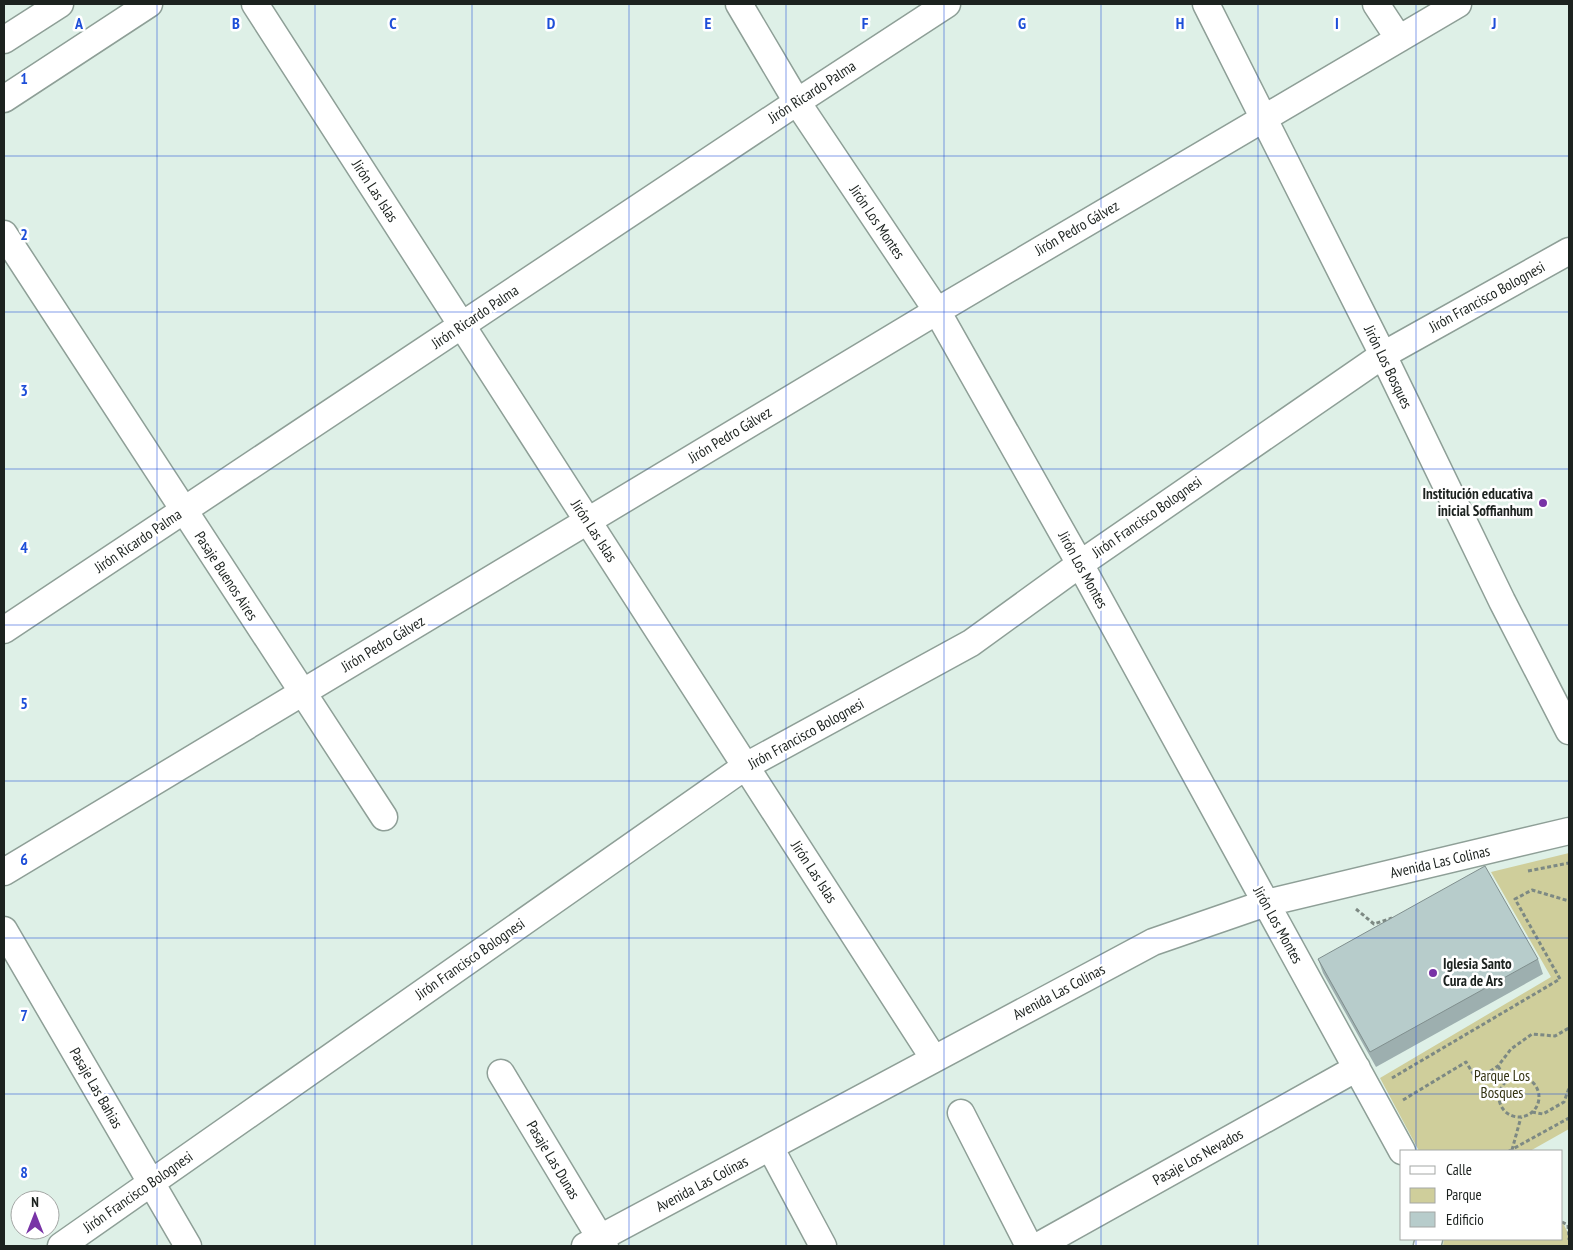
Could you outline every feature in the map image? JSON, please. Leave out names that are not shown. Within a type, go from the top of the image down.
[{"type":"street","points":[[4,40],[60,4]]},
{"type":"street","points":[[4,99],[149,4]]},
{"type":"street","name":"Jirón Las Islas","points":[[254,4],[934,1059]]},
{"type":"street","name":"Jirón Los Montes","points":[[739,4],[797,102],[937,310],[1080,564],[1401,1150]]},
{"type":"street","name":"Jirón Ricardo Palma","points":[[4,630],[947,4]]},
{"type":"street","name":"Jirón Los Bosques","points":[[1206,4],[1383,355],[1502,601],[1569,731]]},
{"type":"street","points":[[1376,4],[1399,39]]},
{"type":"street","name":"Jirón Pedro Gálvez","points":[[4,872],[937,310],[1458,4]]},
{"type":"street","name":"Pasaje Buenos Aires","points":[[4,234],[384,817]]},
{"type":"street","name":"Jirón Francisco Bolognesi","points":[[61,1246],[746,766],[971,642],[1080,564],[1383,355],[1569,251]]},
{"type":"street","name":"Avenida Las Colinas","points":[[597,1243],[770,1147],[1153,942],[1266,903],[1569,831]]},
{"type":"street","name":"Pasaje Las Bahias","points":[[4,930],[188,1246]]},
{"type":"street","name":"Pasaje Los Nevados","points":[[1038,1246],[1357,1068]]},
{"type":"street","name":"Pasaje Las Dunas","points":[[501,1073],[597,1243]]},
{"type":"street","points":[[961,1113],[1029,1246]]},
{"type":"street","points":[[770,1147],[823,1246]]},
{"type":"path","points":[[1388,1081],[1560,979],[1515,899],[1532,890],[1569,901]]},
{"type":"path","points":[[1351,905],[1374,924],[1393,918]]},
{"type":"path","points":[[1400,1102],[1466,1062],[1476,1080],[1498,1066],[1511,1049],[1532,1034],[1555,1036],[1569,1029]]},
{"type":"path","points":[[1498,1066],[1507,1081]]},
{"type":"path","points":[[1532,1112],[1539,1100],[1536,1087],[1526,1078],[1513,1078],[1507,1081],[1500,1092],[1501,1104],[1509,1113],[1521,1116],[1532,1112],[1543,1114],[1564,1102],[1569,1088]]},
{"type":"path","points":[[1511,1150],[1521,1116]]},
{"type":"path","points":[[1511,1150],[1569,1118]]},
{"type":"path","points":[[1563,1222],[1568,1225],[1569,1240]]},
{"type":"green space","name":"Parque Los Bosques","points":[[1569,853],[1569,1129],[1532,1150],[1418,1150],[1380,1078],[1551,977],[1491,872]]},
{"type":"green space","points":[[1563,1223],[1569,1235],[1569,1246],[1443,1246],[1444,1240],[1563,1240]]},
{"type":"building","name":"Iglesia Santo Cura de Ars","points":[[1485,866],[1538,959],[1370,1052],[1318,959]]},
{"type":"place","name":"Institución educativa inicial Soffianhum","points":[[1543,503]]},
{"type":"place","name":"Iglesia Santo Cura de Ars","points":[[1433,973]]}]
